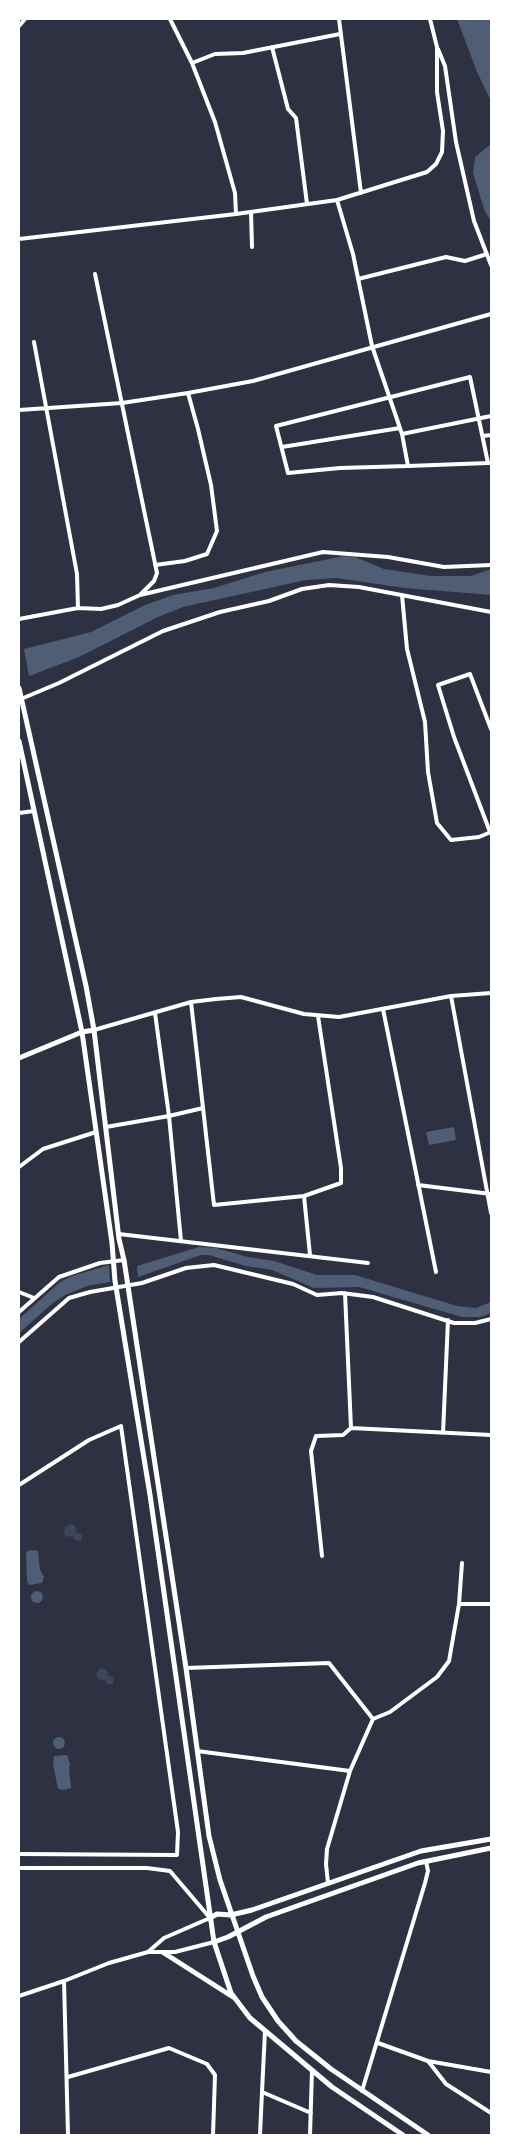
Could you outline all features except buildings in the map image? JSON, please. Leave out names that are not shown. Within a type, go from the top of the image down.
[{"type":"street","points":[[19,26],[25,19]]},
{"type":"street","points":[[170,19],[192,63],[215,122],[235,193],[236,214]]},
{"type":"street","points":[[339,19],[361,193]]},
{"type":"street","points":[[430,19],[437,47],[445,66],[456,142],[474,221],[491,265]]},
{"type":"street","points":[[192,63],[215,54],[243,53],[340,34]]},
{"type":"street","points":[[272,47],[288,109],[296,118],[307,204]]},
{"type":"street","points":[[19,239],[236,214],[337,200],[427,172],[436,164],[442,152],[443,131],[437,92],[437,47]]},
{"type":"street","points":[[337,200],[358,279],[372,346],[402,434],[408,466]]},
{"type":"street","points":[[251,212],[252,247]]},
{"type":"street","points":[[358,279],[446,257],[465,261],[487,254]]},
{"type":"street","points":[[95,274],[157,573],[154,581],[140,595]]},
{"type":"street","points":[[19,410],[122,403],[253,381],[491,314]]},
{"type":"street","points":[[34,342],[77,574],[78,608]]},
{"type":"street","points":[[470,377],[490,463],[340,468],[288,473],[276,426],[390,396],[470,377]]},
{"type":"street","points":[[155,565],[185,561],[207,554],[217,531],[211,485],[188,393]]},
{"type":"street","points":[[402,434],[491,416]]},
{"type":"street","points":[[282,447],[400,428]]},
{"type":"street","points":[[483,436],[491,435]]},
{"type":"street","points":[[19,619],[78,608],[101,609],[118,605],[140,595],[323,552],[388,557],[444,567],[491,565]]},
{"type":"street","points":[[21,699],[59,683],[163,631],[220,612],[269,601],[302,589],[329,585],[359,587],[491,612]]},
{"type":"street","points":[[402,595],[407,649],[425,722],[428,772],[437,823],[451,840],[479,837],[491,832],[454,737],[438,685],[470,674],[491,730]]},
{"type":"street","points":[[19,688],[82,967],[94,1030],[119,1234],[186,1668],[209,1836],[231,1915],[262,1997],[278,2021],[308,2051],[362,2091],[428,2135]]},
{"type":"street","points":[[19,741],[82,1032],[112,1243],[115,1281],[150,1495],[214,1942],[225,1978],[234,1998],[250,2018],[332,2087],[403,2135]]},
{"type":"street","points":[[19,813],[34,811]]},
{"type":"street","points":[[20,1056],[82,1032],[191,1002],[241,997],[304,1014],[339,1017],[451,996],[491,993]]},
{"type":"street","points":[[451,996],[491,1213]]},
{"type":"street","points":[[191,1002],[214,1206],[304,1196],[341,1183],[341,1168],[318,1016]]},
{"type":"street","points":[[383,1008],[436,1272]]},
{"type":"street","points":[[155,1013],[169,1116],[181,1241]]},
{"type":"street","points":[[106,1127],[203,1108]]},
{"type":"street","points":[[19,1167],[43,1149],[96,1132]]},
{"type":"street","points":[[418,1185],[489,1194]]},
{"type":"street","points":[[304,1196],[310,1255]]},
{"type":"street","points":[[119,1234],[368,1263]]},
{"type":"street","points":[[19,1312],[59,1277],[78,1269],[124,1260]]},
{"type":"street","points":[[19,1342],[69,1298],[127,1283],[142,1283],[186,1268],[214,1265],[293,1284],[317,1295],[346,1293],[373,1297],[448,1320],[475,1323],[491,1319]]},
{"type":"street","points":[[19,1292],[34,1298]]},
{"type":"street","points":[[346,1293],[351,1428]]},
{"type":"street","points":[[443,1433],[448,1320]]},
{"type":"street","points":[[19,1485],[89,1440],[121,1426],[178,1832],[177,1855],[19,1854]]},
{"type":"street","points":[[322,1556],[311,1451],[316,1436],[343,1435],[351,1428],[491,1435]]},
{"type":"street","points":[[328,1884],[326,1864],[328,1848],[350,1770],[373,1719],[390,1712],[437,1677],[449,1661],[459,1604],[462,1563]]},
{"type":"street","points":[[459,1604],[491,1604]]},
{"type":"street","points":[[186,1668],[328,1663],[373,1719]]},
{"type":"street","points":[[197,1751],[350,1770]]},
{"type":"street","points":[[148,1952],[164,1938],[217,1914],[231,1915],[252,1910],[421,1851],[491,1839]]},
{"type":"street","points":[[19,1996],[109,1963],[148,1952],[164,1953],[214,1942],[228,1937],[266,1917],[426,1861],[491,1848]]},
{"type":"street","points":[[362,2091],[425,1883],[428,1871],[426,1861]]},
{"type":"street","points":[[19,1868],[147,1868],[170,1872],[210,1918]]},
{"type":"street","points":[[164,1953],[234,1998]]},
{"type":"street","points":[[64,1981],[68,2076],[68,2135]]},
{"type":"street","points":[[260,2135],[265,2031]]},
{"type":"street","points":[[378,2043],[428,2061],[491,2072]]},
{"type":"street","points":[[68,2076],[169,2048],[207,2064],[215,2075],[213,2135]]},
{"type":"street","points":[[428,2061],[446,2084],[491,2111]]},
{"type":"street","points":[[310,2135],[312,2070]]},
{"type":"street","points":[[262,2092],[311,2113]]},
{"type":"shaded area","points":[[457,19],[491,19],[491,101],[477,72]]},
{"type":"shaded area","points":[[491,144],[491,222],[484,209],[473,173],[475,157]]},
{"type":"shaded area","points":[[344,556],[355,557],[384,569],[431,576],[471,576],[491,569],[491,595],[405,588],[336,578],[306,580],[183,607],[158,617],[79,657],[29,676],[24,649],[91,632],[145,605],[173,595],[214,588],[265,572]]},
{"type":"shaded area","points":[[454,1127],[456,1140],[429,1145],[426,1132]]},
{"type":"shaded area","points":[[199,1247],[216,1248],[248,1257],[274,1261],[317,1275],[355,1275],[457,1306],[476,1308],[491,1302],[491,1313],[480,1317],[462,1317],[359,1287],[314,1288],[272,1270],[246,1266],[209,1255],[201,1255],[138,1277],[137,1266]]},
{"type":"shaded area","points":[[109,1265],[110,1282],[87,1286],[65,1295],[54,1302],[19,1333],[19,1319],[60,1282],[72,1276]]},
{"type":"shaded area","points":[[71,1524],[75,1526],[76,1532],[82,1535],[81,1541],[75,1540],[73,1536],[67,1537],[64,1533],[65,1527]]},
{"type":"shaded area","points":[[31,1550],[38,1551],[40,1570],[44,1577],[42,1583],[29,1585],[27,1580],[26,1552]]},
{"type":"shaded area","points":[[35,1591],[39,1591],[43,1597],[39,1603],[35,1603],[31,1599],[31,1595]]},
{"type":"shaded area","points":[[101,1668],[107,1670],[108,1676],[113,1677],[113,1684],[107,1684],[105,1680],[98,1679],[96,1674]]},
{"type":"shaded area","points":[[57,1737],[61,1737],[65,1743],[61,1749],[57,1749],[53,1745],[53,1741]]},
{"type":"shaded area","points":[[67,1755],[70,1764],[71,1788],[58,1789],[53,1764],[54,1756]]}]
